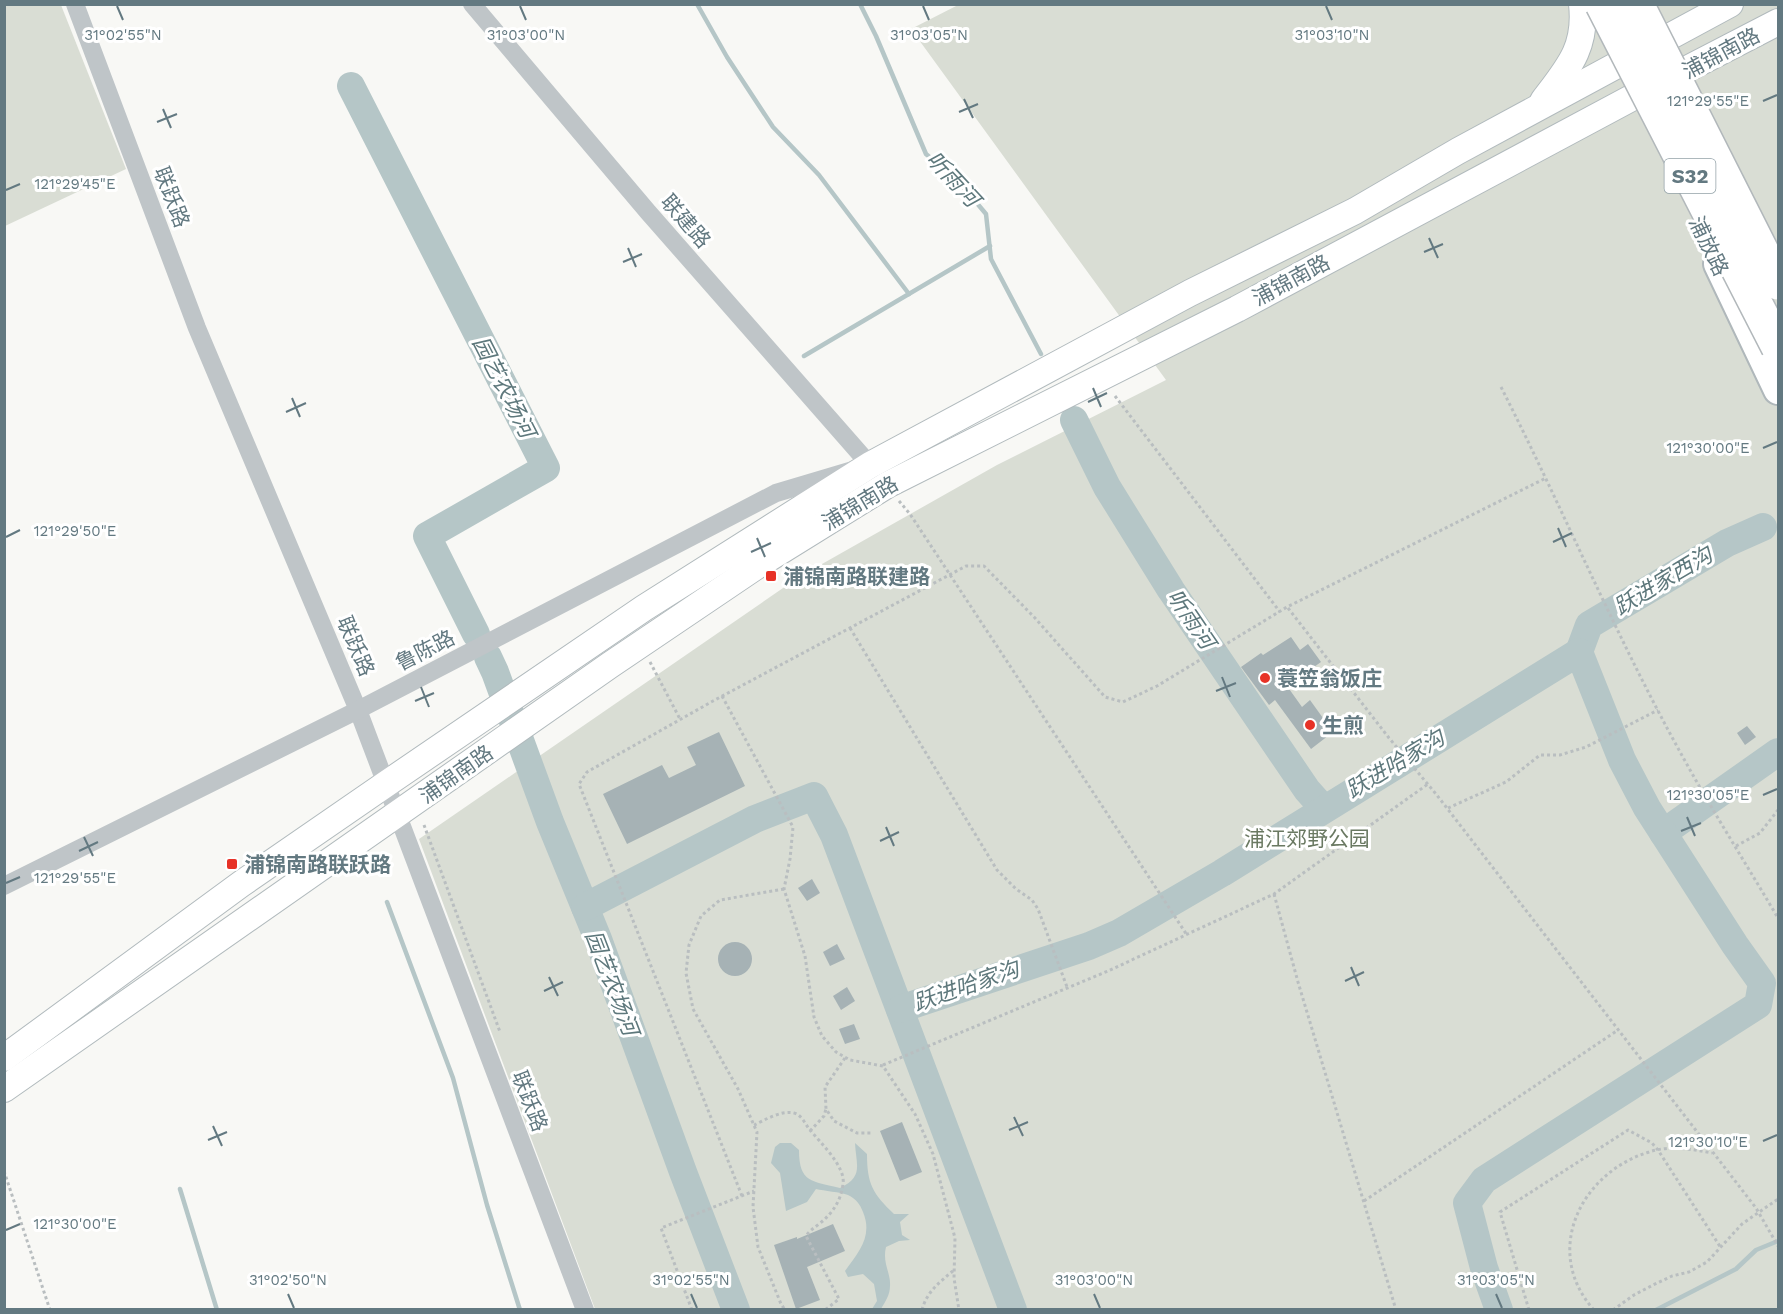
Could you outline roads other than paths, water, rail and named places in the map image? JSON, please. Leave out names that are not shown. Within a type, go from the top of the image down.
[{"type":"highway","name":"S32","points":[[1602,4],[1779,347]]},
{"type":"highway","name":"S32","points":[[1637,4],[1779,283]]},
{"type":"main road","points":[[1532,111],[1543,101],[1567,70],[1580,45],[1582,4]]},
{"type":"main road","name":"浦放路","points":[[1593,4],[1779,390]]},
{"type":"main road","points":[[1645,4],[1779,259]]},
{"type":"main road","points":[[1693,4],[1714,4]]},
{"type":"main road","name":"浦锦南路","points":[[4,1058],[241,884],[386,784],[644,608],[870,465],[1190,293],[1355,211],[1532,111],[1730,4]]},
{"type":"main road","name":"浦锦南路","points":[[4,1089],[640,645],[758,565],[886,485],[1237,309],[1636,95],[1779,22]]},
{"type":"street","name":"联跃路","points":[[75,4],[197,328],[358,710],[585,1310]]},
{"type":"street","name":"联建路","points":[[472,4],[648,212],[870,465]]},
{"type":"street","name":"鲁陈路","points":[[4,886],[358,710],[776,493],[870,465]]},
{"type":"waterway","points":[[697,4],[727,57],[773,127],[819,175],[909,294]]},
{"type":"waterway","name":"听雨河","points":[[860,4],[926,154],[960,183],[986,214],[991,259],[1041,354]]},
{"type":"waterway","name":"园艺农场河","points":[[351,86],[546,468],[427,536],[476,634]]},
{"type":"waterway","points":[[804,356],[990,246]]},
{"type":"waterway","name":"听雨河","points":[[1074,420],[1107,487],[1171,590],[1307,790],[1324,809]]},
{"type":"waterway","name":"跃进家西沟","points":[[1579,652],[1589,625],[1727,543],[1763,527]]},
{"type":"waterway","name":"跃进哈家沟","points":[[900,1009],[1089,946],[1119,933],[1222,873],[1579,652],[1622,760],[1647,808],[1762,983],[1758,1005],[1484,1180],[1467,1203],[1484,1268],[1499,1310]]},
{"type":"waterway","name":"园艺农场河","points":[[488,657],[550,822],[598,939],[736,1310]]},
{"type":"waterway","name":"跃进哈家沟","points":[[1663,833],[1778,752]]},
{"type":"waterway","points":[[585,907],[755,819],[814,796],[834,835],[1013,1310]]},
{"type":"waterway","points":[[387,902],[453,1078],[487,1205],[520,1310]]},
{"type":"waterway","points":[[180,1189],[217,1310]]},
{"type":"waterway","points":[[1656,1310],[1736,1269],[1756,1250],[1778,1241]]},
{"type":"place","name":"浦锦南路联建路","points":[[771,576]]},
{"type":"place","name":"蓑笠翁饭庄","points":[[1265,678]]},
{"type":"place","name":"生煎","points":[[1310,725]]},
{"type":"place","name":"浦锦南路联跃路","points":[[232,864]]},
{"type":"park label","name":"浦江郊野公园","points":[[1307,838]]}]
